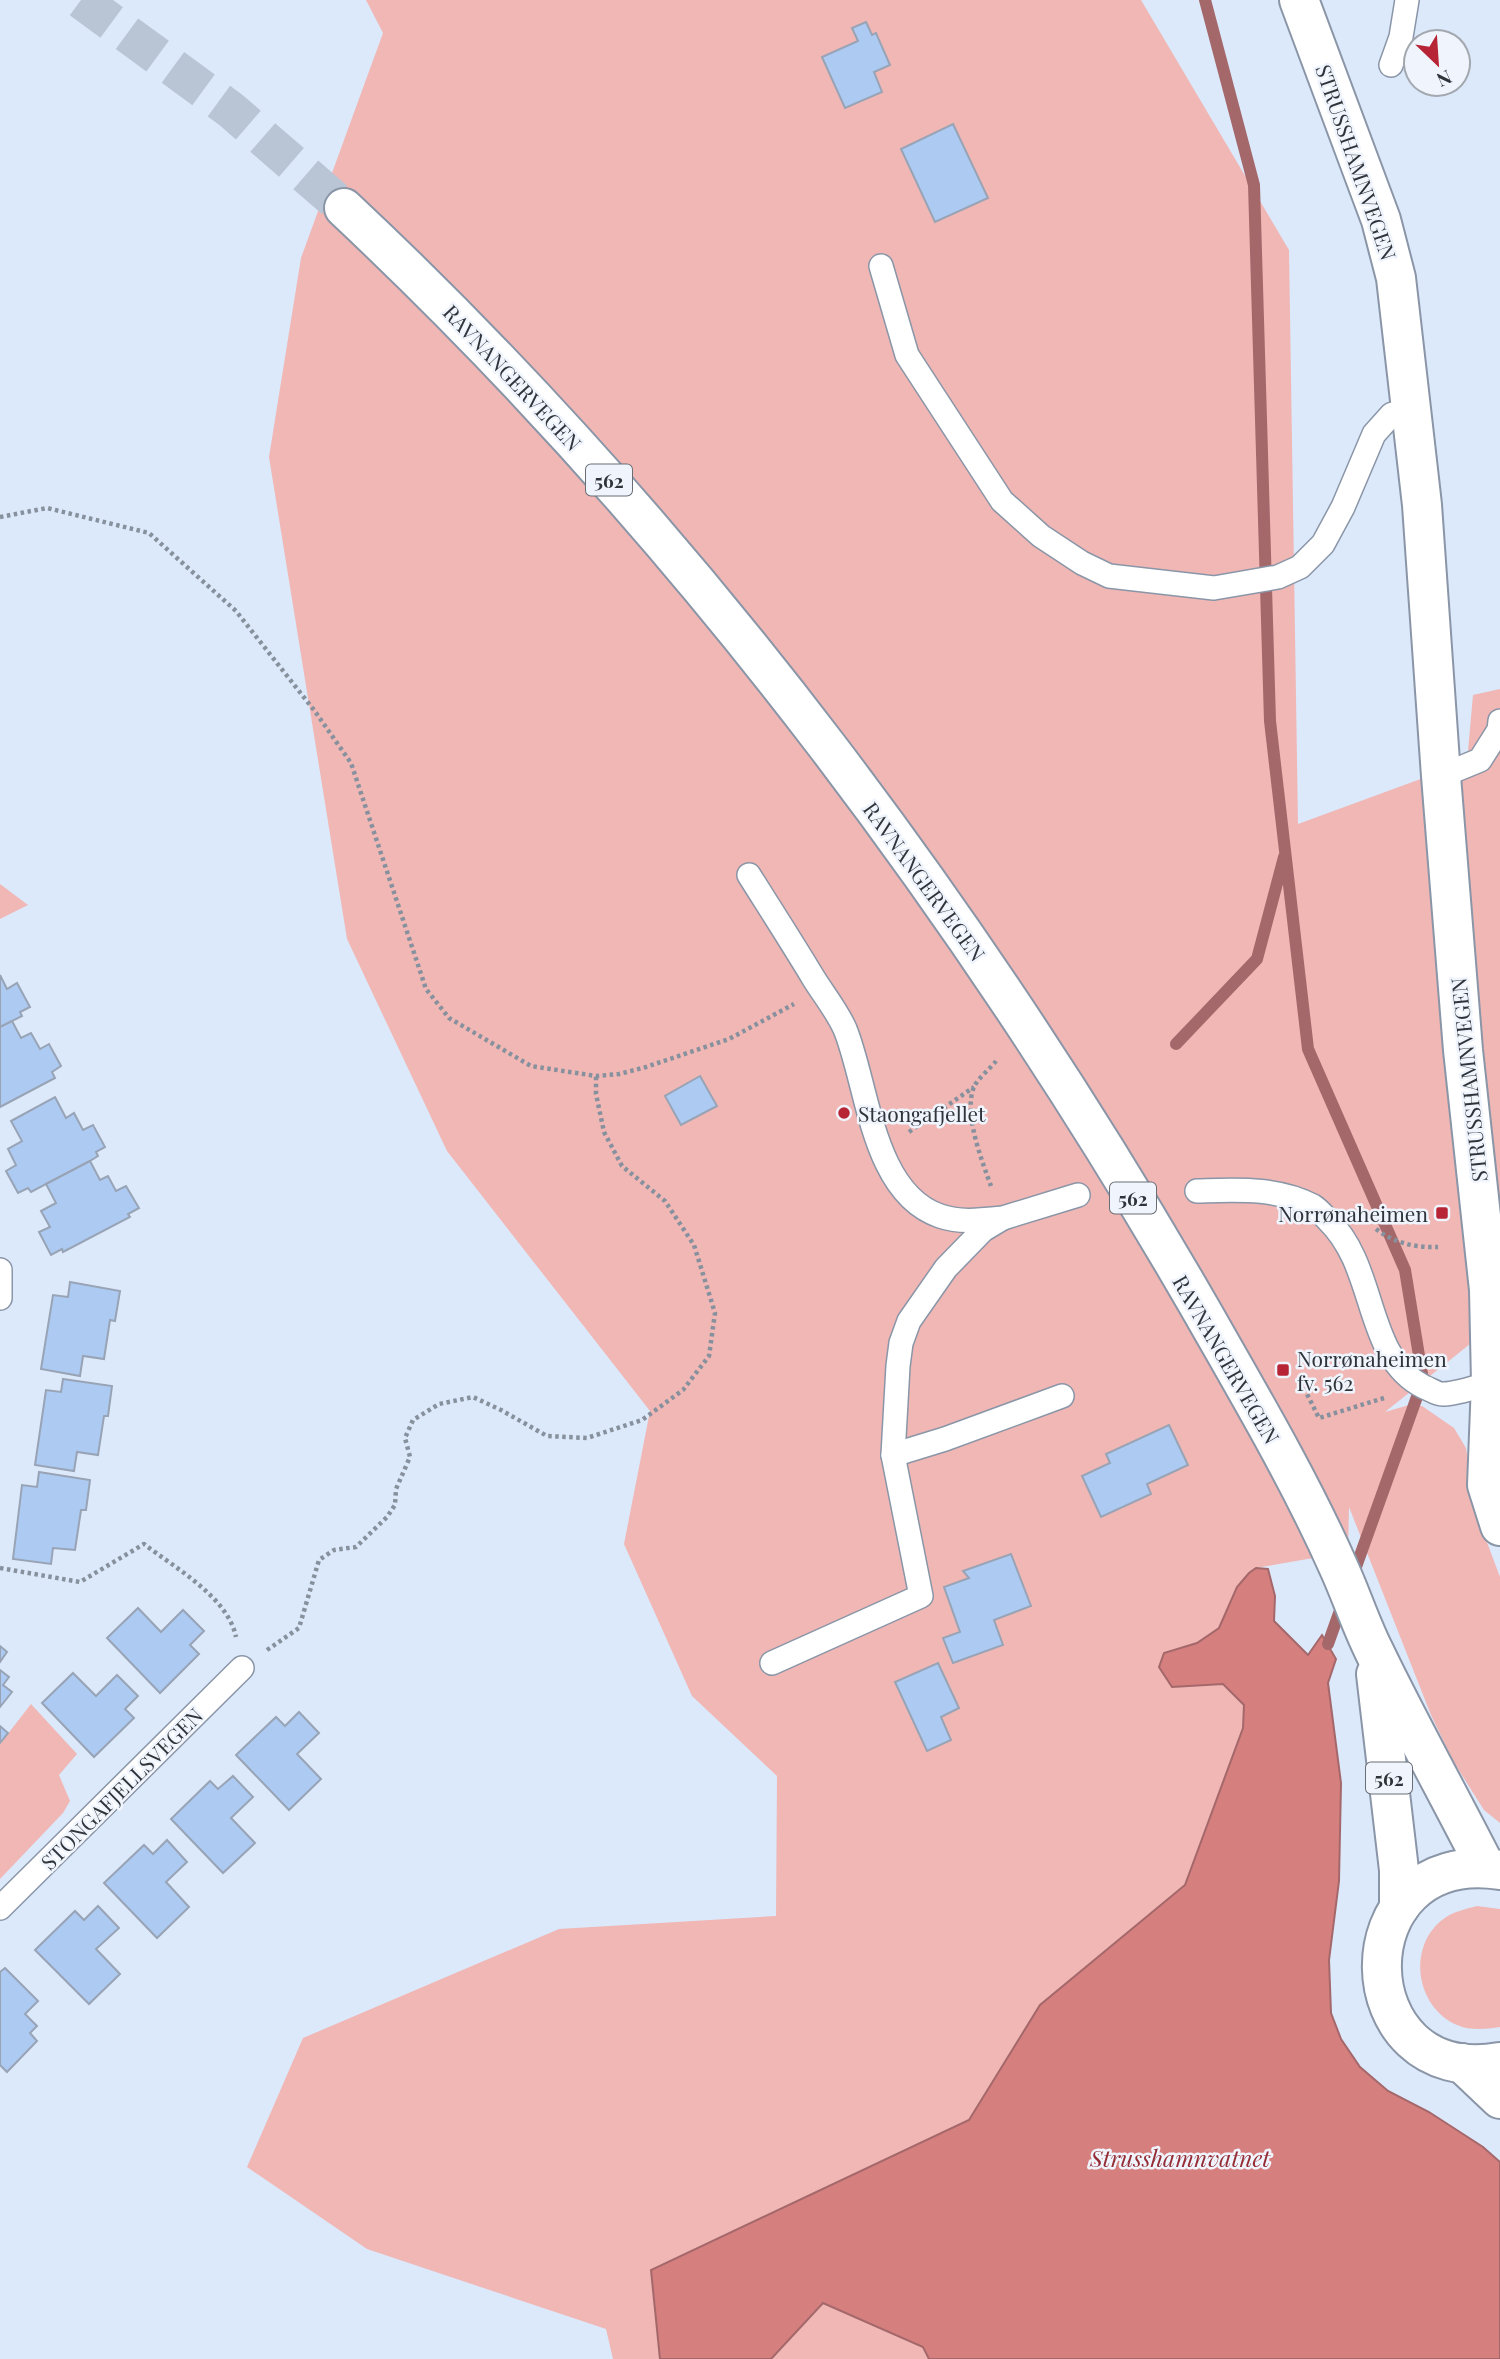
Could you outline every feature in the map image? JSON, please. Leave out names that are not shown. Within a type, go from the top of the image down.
[{"type":"main road","name":"STRUSSHAMNVEGEN","points":[[1299,0],[1381,220],[1396,278],[1422,505],[1467,1089],[1494,1290],[1495,1392],[1487,1485],[1500,1526]]},
{"type":"main road","name":"RAVNANGERVEGEN","points":[[344,208],[472,331],[623,496],[737,633],[849,776],[1003,990],[1080,1109],[1223,1347],[1315,1518],[1338,1565],[1372,1648],[1493,1869]]},
{"type":"main road","name":"RAVNANGERVEGEN","points":[[1372,1648],[1398,1856],[1399,1908]]},
{"type":"main road","name":"562","points":[[1493,1869],[1461,1870],[1437,1877],[1416,1890],[1399,1908],[1388,1928],[1380,1971],[1388,2003],[1405,2032],[1421,2046],[1441,2057],[1462,2063],[1500,2062]]},
{"type":"main road","name":"562","points":[[1462,2063],[1500,2099]]},
{"type":"lane","points":[[1391,65],[1401,37],[1407,0]]},
{"type":"lane","points":[[881,266],[907,355],[1002,501],[1041,536],[1109,576],[1214,588],[1278,577],[1300,567],[1323,544],[1343,507],[1374,434],[1392,414],[1412,411]]},
{"type":"lane","points":[[1441,776],[1480,760],[1499,730],[1500,722]]},
{"type":"lane","points":[[749,875],[844,1027],[880,1150],[902,1186],[920,1206],[939,1216],[960,1221],[1003,1218],[1078,1195]]},
{"type":"lane","points":[[1197,1191],[1252,1189],[1288,1196],[1315,1207],[1335,1226],[1351,1248],[1361,1270],[1380,1335],[1391,1355],[1410,1379],[1441,1395],[1495,1392]]},
{"type":"lane","points":[[772,1663],[921,1597],[893,1455],[901,1343],[909,1321],[946,1268],[983,1230],[1003,1218]]},
{"type":"lane","points":[[0,1270],[0,1298]]},
{"type":"lane","points":[[893,1455],[1062,1396]]},
{"type":"lane","name":"STONGAFJELLSVEGEN","points":[[0,1908],[242,1668]]},
{"type":"path","points":[[0,517],[47,508],[149,533],[236,611],[352,763],[426,989],[449,1018],[531,1066],[596,1076],[619,1074],[646,1067],[729,1039],[821,989]]},
{"type":"path","points":[[880,1150],[953,1104],[974,1087],[996,1061]]},
{"type":"path","points":[[0,1568],[80,1582],[144,1544],[221,1604],[234,1627],[242,1668],[299,1628],[319,1559],[334,1550],[356,1547],[387,1517],[395,1505],[396,1489],[410,1457],[405,1438],[413,1420],[439,1404],[473,1397],[501,1409],[547,1436],[587,1438],[642,1420],[683,1390],[709,1356],[715,1313],[694,1245],[665,1201],[622,1166],[604,1132],[596,1094],[596,1076]]},
{"type":"path","points":[[974,1087],[971,1107],[975,1139],[1003,1218]]},
{"type":"path","points":[[1304,1388],[1318,1418],[1389,1396],[1410,1379]]},
{"type":"shaded area","points":[[366,0],[1141,0],[1289,250],[1298,824],[1467,762],[1473,695],[1500,689],[1500,1320],[1385,1412],[1409,1405],[1422,1406],[1454,1428],[1466,1448],[1476,1513],[1500,1577],[1500,1823],[1484,1810],[1453,1761],[1431,1715],[1349,1507],[1348,1552],[1256,1568],[1237,1587],[1219,1628],[1197,1643],[1164,1654],[1172,1686],[1223,1684],[1244,1705],[1243,1728],[1185,1885],[1040,2005],[969,2120],[652,2270],[660,2359],[613,2359],[606,2329],[367,2249],[247,2167],[303,2038],[559,1929],[776,1916],[777,1776],[692,1696],[624,1544],[650,1411],[447,1151],[347,939],[269,457],[301,258],[383,33]]},
{"type":"shaded area","points":[[0,884],[28,905],[0,919]]},
{"type":"shaded area","points":[[31,1704],[77,1754],[59,1775],[70,1801],[63,1813],[0,1879],[0,1744]]},
{"type":"shaded area","points":[[1477,1906],[1500,1909],[1500,2027],[1484,2029],[1457,2025],[1443,2016],[1432,2005],[1421,1976],[1424,1946],[1431,1932],[1450,1915]]},
{"type":"shaded area","points":[[823,2303],[924,2347],[929,2359],[771,2359]]},
{"type":"water","name":"Strusshamnvatnet","points":[[1256,1568],[1268,1569],[1275,1596],[1274,1621],[1308,1655],[1322,1635],[1336,1659],[1328,1683],[1341,1783],[1339,1881],[1329,1960],[1331,2013],[1341,2039],[1360,2067],[1388,2091],[1429,2112],[1483,2147],[1500,2162],[1500,2359],[929,2359],[923,2347],[823,2303],[771,2359],[660,2359],[651,2270],[969,2120],[1040,2005],[1185,1885],[1243,1728],[1244,1705],[1223,1684],[1172,1687],[1159,1667],[1164,1653],[1197,1643],[1219,1628],[1237,1587]]},
{"type":"building","points":[[866,22],[872,35],[876,33],[890,65],[874,72],[882,92],[845,108],[822,57],[858,41],[852,28]]},
{"type":"building","points":[[953,124],[988,198],[935,222],[901,149]]},
{"type":"building","points":[[0,975],[7,989],[17,983],[30,1007],[20,1012],[22,1016],[0,1027]]},
{"type":"building","points":[[12,1021],[21,1038],[31,1033],[40,1049],[49,1044],[61,1066],[52,1072],[55,1078],[0,1107],[0,1027]]},
{"type":"building","points":[[700,1076],[717,1106],[681,1125],[665,1096]]},
{"type":"building","points":[[55,1097],[66,1118],[74,1113],[83,1130],[93,1125],[105,1147],[96,1152],[98,1156],[90,1161],[31,1192],[28,1188],[18,1193],[6,1171],[16,1165],[8,1149],[22,1141],[11,1121]]},
{"type":"building","points":[[90,1161],[100,1180],[108,1176],[116,1191],[126,1186],[139,1208],[128,1214],[130,1217],[63,1252],[62,1249],[51,1255],[39,1232],[50,1227],[41,1211],[56,1203],[46,1184]]},
{"type":"building","points":[[70,1282],[120,1291],[115,1321],[110,1320],[104,1359],[83,1356],[80,1376],[41,1369],[53,1295],[68,1297]]},
{"type":"building","points":[[63,1379],[112,1386],[98,1455],[77,1452],[74,1471],[35,1465],[46,1390],[61,1392]]},
{"type":"building","points":[[1169,1425],[1188,1465],[1147,1484],[1151,1494],[1101,1517],[1082,1476],[1110,1463],[1106,1454]]},
{"type":"building","points":[[39,1472],[90,1480],[86,1510],[81,1510],[75,1550],[53,1548],[51,1564],[13,1559],[22,1485],[37,1487]]},
{"type":"building","points":[[1011,1554],[1031,1606],[994,1620],[1003,1645],[953,1663],[943,1638],[960,1632],[944,1587],[969,1578],[963,1571]]},
{"type":"building","points":[[138,1608],[161,1632],[183,1610],[204,1631],[190,1645],[199,1654],[160,1693],[107,1638]]},
{"type":"building","points":[[0,1646],[7,1652],[0,1662]]},
{"type":"building","points":[[938,1663],[959,1708],[941,1717],[951,1740],[927,1751],[895,1682]]},
{"type":"building","points":[[0,1670],[9,1677],[3,1685],[12,1692],[0,1707]]},
{"type":"building","points":[[73,1673],[96,1696],[117,1675],[138,1696],[125,1709],[134,1718],[94,1757],[42,1703]]},
{"type":"building","points":[[299,1712],[319,1733],[297,1754],[321,1779],[289,1810],[236,1755],[276,1717],[285,1726]]},
{"type":"building","points":[[0,1726],[8,1733],[0,1743]]},
{"type":"building","points":[[233,1776],[253,1797],[231,1818],[255,1843],[223,1873],[171,1819],[210,1781],[218,1789]]},
{"type":"building","points":[[167,1840],[187,1862],[166,1882],[189,1907],[157,1938],[104,1883],[144,1845],[153,1854]]},
{"type":"building","points":[[98,1906],[119,1928],[96,1949],[120,1974],[89,2004],[35,1950],[75,1911],[84,1920]]},
{"type":"building","points":[[5,1968],[38,2001],[25,2014],[37,2026],[30,2033],[37,2041],[7,2072],[0,2065],[0,1972]]},
{"type":"waterway","points":[[1205,0],[1254,185],[1270,721],[1308,1049],[1405,1270],[1423,1380],[1352,1578]]},
{"type":"waterway","points":[[1176,1044],[1257,959],[1284,857]]},
{"type":"waterway","points":[[1328,1644],[1343,1602]]},
{"type":"tunnel","points":[[81,0],[231,110],[344,208]]},
{"type":"place","name":"Staongafjellet","points":[[844,1113]]},
{"type":"place","name":"Norrønaheimen","points":[[1442,1213]]},
{"type":"place","name":"Norrønaheimen fv. 562","points":[[1283,1370]]}]
